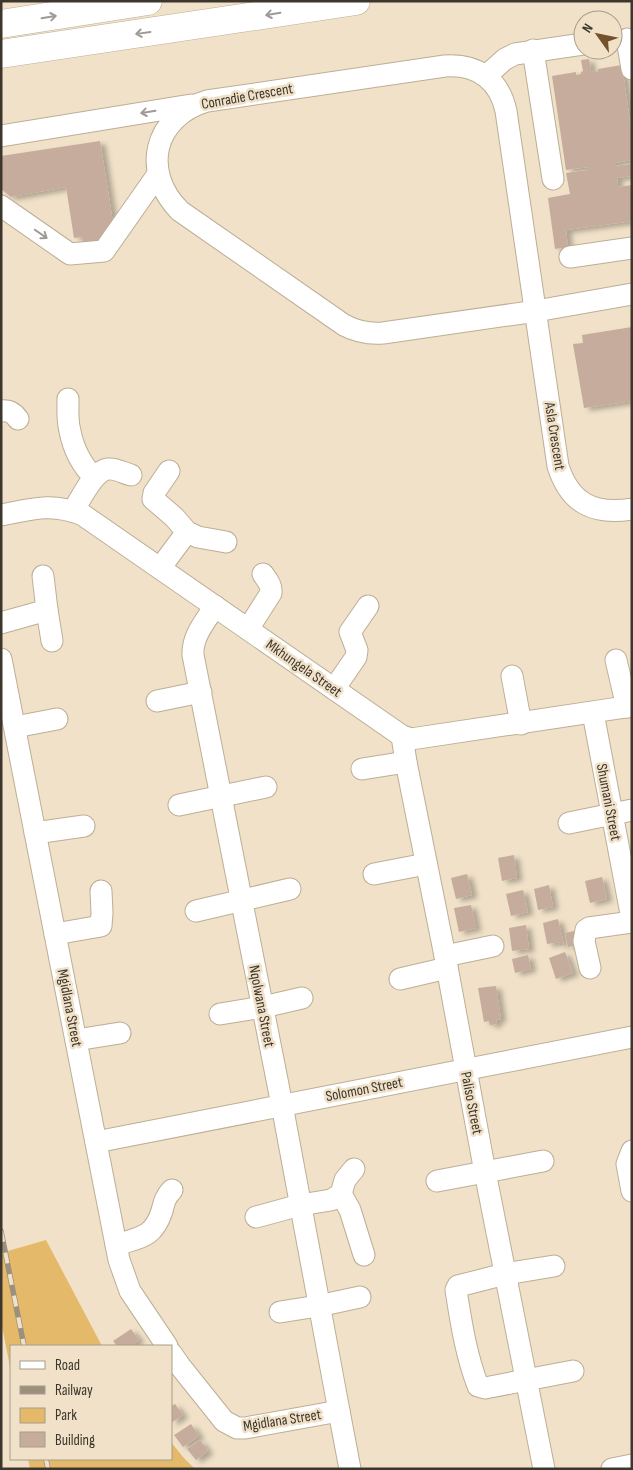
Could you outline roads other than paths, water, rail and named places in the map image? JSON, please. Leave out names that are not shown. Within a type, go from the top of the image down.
[{"type":"highway","points":[[1,24],[148,1]]},
{"type":"highway","points":[[1,54],[356,1]]},
{"type":"street","points":[[624,39],[632,69]]},
{"type":"street","points":[[486,76],[505,59],[515,54],[573,45]]},
{"type":"street","points":[[533,50],[553,179]]},
{"type":"street","name":"Conradie Crescent","points":[[536,311],[504,101],[494,84],[477,71],[456,65],[445,66],[219,99],[196,104],[178,116],[164,132],[158,152],[158,174],[164,193],[171,203],[344,325],[357,331],[383,333],[536,311],[632,294]]},
{"type":"street","points":[[1,136],[196,104]]},
{"type":"street","points":[[1,206],[70,254],[104,252],[158,174]]},
{"type":"street","points":[[570,257],[632,248]]},
{"type":"street","name":"Asla Crescent","points":[[536,311],[561,477],[573,494],[589,506],[606,511],[632,509]]},
{"type":"street","points":[[68,399],[68,423],[71,437],[81,460],[94,477]]},
{"type":"street","points":[[73,511],[94,477],[101,471],[110,469],[131,475]]},
{"type":"street","points":[[169,471],[154,493],[153,499],[187,532],[198,537],[226,542]]},
{"type":"street","name":"Mkhungela Street","points":[[1,515],[42,507],[62,508],[92,520],[402,736]]},
{"type":"street","points":[[160,568],[187,532]]},
{"type":"street","points":[[248,629],[271,593],[269,583],[263,574]]},
{"type":"street","points":[[43,576],[52,641]]},
{"type":"street","name":"Nqolwana Street","points":[[215,606],[198,633],[194,642],[193,655],[282,1105],[338,1411]]},
{"type":"street","points":[[334,689],[356,657],[357,650],[350,632],[368,606]]},
{"type":"street","points":[[1,623],[48,610]]},
{"type":"street","name":"Mgidlana Street","points":[[1,659],[119,1260],[130,1291],[166,1345]]},
{"type":"street","points":[[402,736],[411,739],[425,738],[630,707],[616,660]]},
{"type":"street","points":[[512,676],[521,724]]},
{"type":"street","points":[[157,701],[201,692]]},
{"type":"street","name":"Shumani Street","points":[[592,713],[622,812],[632,921]]},
{"type":"street","points":[[15,728],[57,720]]},
{"type":"street","name":"Paliso Street","points":[[402,736],[544,1469]]},
{"type":"street","points":[[362,769],[406,762]]},
{"type":"street","points":[[179,805],[266,787]]},
{"type":"street","points":[[569,823],[622,812]]},
{"type":"street","points":[[35,832],[84,826]]},
{"type":"street","points":[[374,874],[426,864]]},
{"type":"street","points":[[196,911],[290,889]]},
{"type":"street","points":[[55,934],[99,928],[101,926],[102,913],[101,892]]},
{"type":"street","points":[[590,968],[584,941],[586,930],[632,921]]},
{"type":"street","points":[[400,979],[493,946]]},
{"type":"street","points":[[220,1014],[302,998]]},
{"type":"street","points":[[76,1040],[120,1033]]},
{"type":"street","name":"Solomon Street","points":[[96,1142],[632,1037]]},
{"type":"street","points":[[632,1152],[627,1164],[632,1191]]},
{"type":"street","points":[[437,1181],[543,1161]]},
{"type":"street","points":[[256,1217],[300,1205],[331,1200],[340,1194],[345,1180],[354,1170]]},
{"type":"street","points":[[116,1244],[152,1232],[158,1223],[164,1200],[172,1190]]},
{"type":"street","points":[[340,1194],[350,1210],[364,1255]]},
{"type":"street","points":[[554,1266],[505,1274],[458,1286],[456,1288],[462,1331],[478,1386],[485,1388],[573,1371]]},
{"type":"street","points":[[280,1312],[360,1297]]},
{"type":"street","name":"Mgidlana Street","points":[[172,1354],[224,1422],[237,1428],[338,1411],[350,1469]]},
{"type":"street","points":[[612,1469],[632,1465]]},
{"type":"railway","points":[[1,1231],[24,1345]]},
{"type":"railway","points":[[46,1460],[48,1469]]}]
